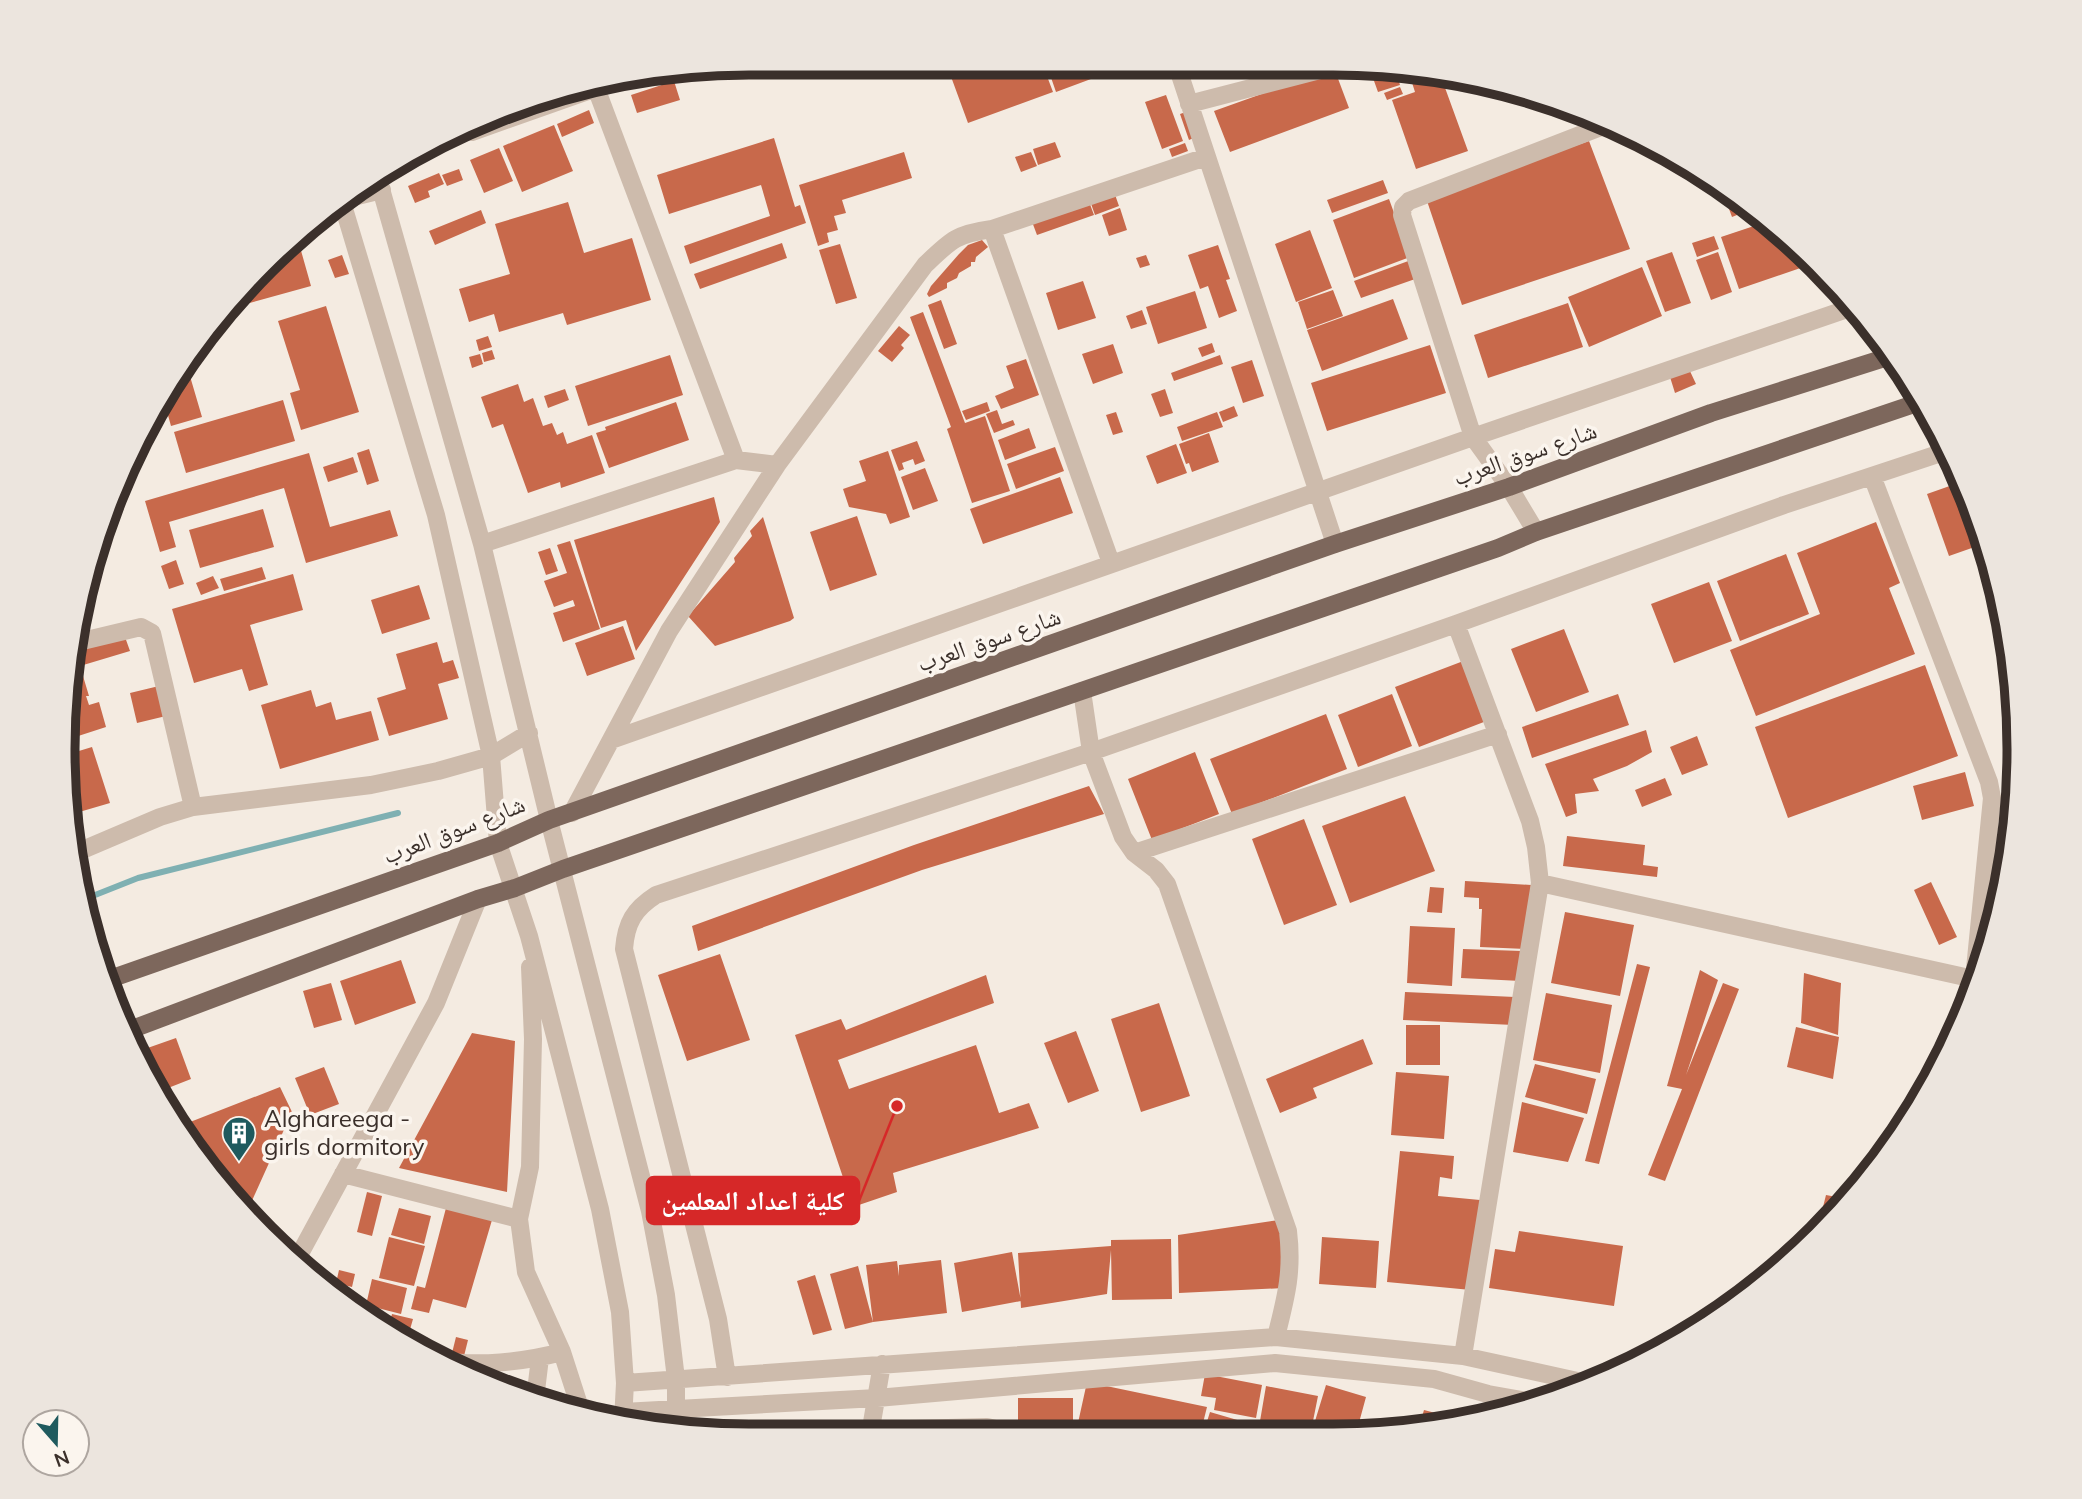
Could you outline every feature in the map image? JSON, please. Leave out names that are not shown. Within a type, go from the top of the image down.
[{"type":"main road","name":"شارع سوق العرب","points":[[116,978],[498,843],[549,820],[1335,544],[1509,486],[1712,413],[1881,359]]},
{"type":"main road","points":[[136,1028],[563,869],[1912,405]]},
{"type":"street","points":[[1180,75],[1335,544]]},
{"type":"street","points":[[1189,104],[1301,75]]},
{"type":"street","points":[[598,93],[736,460]]},
{"type":"street","points":[[1536,532],[1509,486],[1473,437],[1402,215],[1403,207],[1409,201],[1595,129]]},
{"type":"street","points":[[572,813],[669,631],[777,465],[925,265],[953,239],[967,233],[992,229],[1206,156]]},
{"type":"street","points":[[380,186],[482,544],[549,820],[650,1211],[666,1295],[676,1379],[676,1419]]},
{"type":"street","points":[[346,210],[436,515],[491,756],[498,843],[529,936],[611,1257],[620,1312],[625,1383],[623,1412]]},
{"type":"street","points":[[992,229],[1111,564]]},
{"type":"street","points":[[611,740],[1473,437],[1843,310]]},
{"type":"street","points":[[727,1377],[718,1319],[624,949],[625,932],[631,917],[642,904],[656,895],[1091,752],[1784,505],[1938,454]]},
{"type":"street","points":[[482,544],[736,460],[777,465]]},
{"type":"street","points":[[1872,476],[1989,782],[1992,798],[1977,947]]},
{"type":"street","points":[[1456,624],[1530,821],[1540,883],[1464,1356]]},
{"type":"street","points":[[84,641],[141,627],[152,633],[193,807]]},
{"type":"street","points":[[1082,691],[1091,752],[1123,837],[1134,853],[1156,870],[1167,884],[1288,1231],[1291,1259],[1289,1286],[1276,1337]]},
{"type":"street","points":[[83,850],[160,817],[193,807],[371,785],[491,756],[529,733]]},
{"type":"street","points":[[1134,853],[1498,734]]},
{"type":"street","points":[[1540,883],[1965,982]]},
{"type":"street","points":[[301,1252],[436,1003],[478,899]]},
{"type":"street","points":[[529,936],[533,1039],[530,1167],[519,1219],[526,1272],[562,1352],[578,1402]]},
{"type":"street","points":[[343,1174],[519,1219]]},
{"type":"street","points":[[625,1383],[1276,1337],[1464,1356],[1571,1380]]},
{"type":"street","points":[[1394,1375],[1398,1349]]},
{"type":"street","points":[[471,1363],[540,1358],[562,1352]]},
{"type":"street","points":[[536,1389],[540,1358]]},
{"type":"street","points":[[639,1414],[676,1408],[877,1398],[1275,1363],[1434,1379],[1486,1403],[1505,1401]]},
{"type":"street","points":[[872,1424],[882,1364]]},
{"type":"building","points":[[950,75],[1047,75],[1053,92],[968,123]]},
{"type":"building","points":[[1050,75],[1102,75],[1056,92]]},
{"type":"building","points":[[1314,75],[1337,75],[1349,108],[1230,152],[1214,111]]},
{"type":"building","points":[[1373,77],[1398,79],[1400,85],[1378,92]]},
{"type":"building","points":[[1411,80],[1444,85],[1468,151],[1416,169],[1392,100],[1415,92]]},
{"type":"building","points":[[674,81],[680,100],[637,113],[631,95]]},
{"type":"building","points":[[1400,87],[1403,94],[1387,100],[1384,93]]},
{"type":"building","points":[[1166,95],[1183,141],[1162,149],[1145,102]]},
{"type":"building","points":[[589,110],[594,123],[562,137],[557,124]]},
{"type":"building","points":[[1189,111],[1198,136],[1189,140],[1180,114]]},
{"type":"building","points":[[554,125],[573,171],[522,192],[503,146]]},
{"type":"building","points":[[774,138],[795,207],[800,205],[806,223],[690,264],[684,246],[770,216],[761,185],[669,214],[657,175]]},
{"type":"building","points":[[1589,141],[1630,249],[1462,305],[1426,198]]},
{"type":"building","points":[[1055,142],[1061,157],[1038,165],[1033,149]]},
{"type":"building","points":[[1185,143],[1188,151],[1172,157],[1169,149]]},
{"type":"building","points":[[499,148],[513,181],[484,193],[470,160]]},
{"type":"building","points":[[904,152],[912,178],[842,200],[846,213],[834,216],[838,230],[827,233],[829,242],[818,246],[799,185]]},
{"type":"building","points":[[1031,152],[1037,166],[1021,172],[1015,157]]},
{"type":"building","points":[[459,169],[463,180],[447,186],[442,175]]},
{"type":"building","points":[[439,173],[444,184],[428,191],[430,197],[415,203],[408,186]]},
{"type":"building","points":[[1383,180],[1388,193],[1332,213],[1327,200]]},
{"type":"building","points":[[1113,189],[1119,206],[1095,215],[1089,198]]},
{"type":"building","points":[[1088,199],[1094,215],[1037,235],[1031,219]]},
{"type":"building","points":[[1389,199],[1410,257],[1354,278],[1333,220]]},
{"type":"building","points":[[568,202],[584,253],[632,238],[651,300],[567,325],[563,313],[499,332],[494,314],[469,322],[459,289],[510,274],[495,224]]},
{"type":"building","points":[[1727,203],[1741,213],[1732,217]]},
{"type":"building","points":[[1120,208],[1127,230],[1109,236],[1102,215]]},
{"type":"building","points":[[481,210],[486,223],[435,245],[429,231]]},
{"type":"building","points":[[1756,225],[1803,267],[1739,289],[1721,237]]},
{"type":"building","points":[[1310,230],[1332,288],[1296,302],[1275,244]]},
{"type":"building","points":[[1714,236],[1719,249],[1697,257],[1692,243]]},
{"type":"building","points":[[982,240],[988,247],[976,257],[975,262],[971,262],[971,266],[947,283],[947,288],[929,297],[927,294],[931,286],[959,254],[968,245]]},
{"type":"building","points":[[782,243],[787,258],[700,289],[694,274]]},
{"type":"building","points":[[840,244],[857,298],[836,304],[819,250]]},
{"type":"building","points":[[1218,245],[1230,279],[1226,280],[1237,311],[1219,318],[1208,286],[1200,289],[1188,255]]},
{"type":"building","points":[[300,248],[311,286],[246,304],[273,273]]},
{"type":"building","points":[[1672,252],[1691,303],[1665,312],[1646,261]]},
{"type":"building","points":[[1718,252],[1732,292],[1711,300],[1696,260]]},
{"type":"building","points":[[342,255],[349,274],[335,278],[328,260]]},
{"type":"building","points":[[1146,255],[1150,265],[1140,268],[1136,258]]},
{"type":"building","points":[[1411,260],[1418,278],[1361,298],[1354,281]]},
{"type":"building","points":[[1642,267],[1662,316],[1589,347],[1568,297]]},
{"type":"building","points":[[1083,281],[1096,318],[1058,330],[1046,293]]},
{"type":"building","points":[[1333,290],[1343,316],[1307,329],[1298,302]]},
{"type":"building","points":[[1195,291],[1207,328],[1158,344],[1146,307]]},
{"type":"building","points":[[1393,299],[1408,339],[1322,371],[1307,330]]},
{"type":"building","points":[[941,300],[957,344],[944,349],[928,305]]},
{"type":"building","points":[[1568,303],[1583,347],[1488,378],[1474,335]]},
{"type":"building","points":[[326,306],[359,412],[301,430],[290,393],[300,390],[278,321]]},
{"type":"building","points":[[1142,310],[1147,324],[1131,329],[1126,316]]},
{"type":"building","points":[[923,312],[965,423],[985,416],[1010,491],[972,503],[947,429],[951,427],[910,317]]},
{"type":"building","points":[[899,326],[910,335],[901,345],[904,348],[892,362],[878,351]]},
{"type":"building","points":[[488,336],[492,347],[479,351],[476,340]]},
{"type":"building","points":[[1212,343],[1215,352],[1202,357],[1198,348]]},
{"type":"building","points":[[1113,344],[1123,373],[1093,384],[1082,354]]},
{"type":"building","points":[[1430,345],[1446,393],[1327,431],[1311,383]]},
{"type":"building","points":[[492,350],[495,359],[484,362],[482,353]]},
{"type":"building","points":[[480,354],[483,364],[472,368],[469,357]]},
{"type":"building","points":[[670,355],[683,395],[588,426],[575,386]]},
{"type":"building","points":[[1220,355],[1223,364],[1174,381],[1171,373]]},
{"type":"building","points":[[1026,359],[1039,395],[1001,409],[995,396],[1014,388],[1006,366]]},
{"type":"building","points":[[1252,360],[1264,396],[1243,403],[1231,367]]},
{"type":"building","points":[[1689,369],[1696,384],[1675,393],[1670,377]]},
{"type":"building","points":[[189,374],[202,417],[171,426],[167,411]]},
{"type":"building","points":[[518,384],[524,402],[533,398],[543,426],[552,423],[557,435],[563,432],[567,444],[592,435],[605,473],[561,488],[560,482],[528,493],[503,424],[492,428],[481,397]]},
{"type":"building","points":[[565,389],[569,400],[548,408],[544,396]]},
{"type":"building","points":[[1165,389],[1173,413],[1160,417],[1151,394]]},
{"type":"building","points":[[283,400],[295,441],[186,473],[174,432]]},
{"type":"building","points":[[676,402],[689,440],[609,468],[596,433],[606,430],[605,427]]},
{"type":"building","points":[[987,402],[990,411],[966,420],[962,411]]},
{"type":"building","points":[[1234,406],[1238,416],[1223,422],[1219,412]]},
{"type":"building","points":[[997,410],[1002,424],[1013,420],[1015,425],[994,433],[986,414]]},
{"type":"building","points":[[1116,412],[1123,432],[1113,435],[1106,415]]},
{"type":"building","points":[[1217,412],[1223,427],[1182,441],[1177,427]]},
{"type":"building","points":[[1029,428],[1036,448],[1005,460],[998,440]]},
{"type":"building","points":[[1209,433],[1219,462],[1192,472],[1179,444]]},
{"type":"building","points":[[917,441],[925,461],[915,465],[913,459],[902,463],[904,469],[899,471],[891,450]]},
{"type":"building","points":[[1176,444],[1187,473],[1157,484],[1146,456]]},
{"type":"building","points":[[1055,447],[1064,471],[1016,489],[1007,464]]},
{"type":"building","points":[[369,449],[379,481],[367,485],[357,453]]},
{"type":"building","points":[[888,451],[910,517],[890,524],[886,514],[849,507],[843,489],[866,481],[859,461]]},
{"type":"building","points":[[309,453],[330,527],[390,510],[398,536],[306,563],[284,488],[169,522],[176,547],[160,552],[145,501]]},
{"type":"building","points":[[353,457],[358,472],[328,482],[323,467]]},
{"type":"building","points":[[925,468],[938,501],[913,510],[901,477]]},
{"type":"building","points":[[1060,477],[1073,513],[983,544],[970,509]]},
{"type":"building","points":[[1952,485],[1975,547],[1949,556],[1927,494]]},
{"type":"building","points":[[714,497],[720,522],[636,651],[626,620],[601,628],[574,540]]},
{"type":"building","points":[[263,509],[274,547],[200,568],[189,530]]},
{"type":"building","points":[[857,516],[877,575],[830,591],[810,532]]},
{"type":"building","points":[[763,517],[794,618],[715,646],[688,616],[735,562],[734,558],[752,536],[750,531]]},
{"type":"building","points":[[1876,522],[1900,583],[1889,588],[1915,654],[1756,716],[1730,650],[1820,614],[1797,553]]},
{"type":"building","points":[[570,541],[600,629],[563,642],[553,613],[575,606],[573,600],[554,607],[544,581],[567,573],[557,545]]},
{"type":"building","points":[[550,548],[558,571],[546,575],[538,552]]},
{"type":"building","points":[[1786,554],[1809,614],[1740,641],[1717,581]]},
{"type":"building","points":[[176,560],[184,584],[169,589],[161,566]]},
{"type":"building","points":[[262,567],[266,579],[224,591],[220,579]]},
{"type":"building","points":[[293,574],[303,610],[250,625],[268,685],[249,691],[242,669],[194,683],[172,609]]},
{"type":"building","points":[[213,576],[219,588],[201,595],[196,583]]},
{"type":"building","points":[[1709,582],[1732,641],[1674,663],[1651,604]]},
{"type":"building","points":[[419,585],[430,619],[382,634],[371,600]]},
{"type":"building","points":[[623,626],[635,659],[587,676],[575,643]]},
{"type":"building","points":[[1564,629],[1589,692],[1536,712],[1511,649]]},
{"type":"building","points":[[125,637],[130,651],[81,666],[83,649]]},
{"type":"building","points":[[437,642],[443,663],[453,660],[459,678],[438,684],[448,719],[389,736],[377,698],[406,689],[396,654]]},
{"type":"building","points":[[1466,660],[1489,720],[1419,747],[1395,687]]},
{"type":"building","points":[[1925,665],[1958,756],[1788,818],[1755,727]]},
{"type":"building","points":[[80,667],[89,705],[99,702],[106,727],[76,737]]},
{"type":"building","points":[[159,686],[166,716],[137,723],[130,693]]},
{"type":"building","points":[[311,690],[316,707],[331,702],[336,720],[371,711],[379,740],[280,769],[261,705]]},
{"type":"building","points":[[1392,694],[1412,746],[1358,767],[1338,715]]},
{"type":"building","points":[[1618,694],[1629,725],[1532,758],[1522,727]]},
{"type":"building","points":[[1326,714],[1347,769],[1232,814],[1210,759]]},
{"type":"building","points":[[1646,730],[1652,752],[1627,766],[1593,779],[1599,791],[1575,794],[1577,813],[1566,817],[1545,764]]},
{"type":"building","points":[[1697,736],[1708,765],[1682,775],[1670,747]]},
{"type":"building","points":[[92,747],[110,803],[79,812],[75,752]]},
{"type":"building","points":[[1195,752],[1219,814],[1152,840],[1128,779]]},
{"type":"building","points":[[1965,772],[1974,806],[1922,820],[1913,786]]},
{"type":"building","points":[[1665,778],[1672,795],[1642,807],[1635,790]]},
{"type":"building","points":[[1089,786],[1104,814],[922,870],[698,951],[692,926],[914,845]]},
{"type":"building","points":[[1405,796],[1435,871],[1350,903],[1322,826]]},
{"type":"building","points":[[1304,819],[1337,905],[1284,925],[1252,839]]},
{"type":"building","points":[[1567,836],[1645,845],[1643,865],[1658,867],[1657,877],[1563,866]]},
{"type":"building","points":[[1465,881],[1531,885],[1527,949],[1480,947],[1482,909],[1479,909],[1479,898],[1464,897]]},
{"type":"building","points":[[1931,882],[1957,937],[1939,945],[1914,890]]},
{"type":"building","points":[[1430,887],[1444,888],[1442,913],[1427,912]]},
{"type":"building","points":[[1565,912],[1634,925],[1620,996],[1551,983]]},
{"type":"building","points":[[1410,926],[1455,928],[1452,986],[1407,983]]},
{"type":"building","points":[[1463,949],[1522,951],[1521,981],[1461,978]]},
{"type":"building","points":[[720,954],[750,1040],[687,1061],[658,975]]},
{"type":"building","points":[[401,960],[416,1003],[355,1025],[340,981]]},
{"type":"building","points":[[1637,964],[1650,967],[1599,1164],[1585,1161]]},
{"type":"building","points":[[1700,970],[1718,980],[1686,1075],[1723,983],[1739,989],[1665,1181],[1648,1175],[1682,1089],[1667,1086]]},
{"type":"building","points":[[1804,973],[1841,983],[1838,1035],[1801,1023]]},
{"type":"building","points":[[986,975],[994,1003],[838,1060],[849,1089],[976,1045],[999,1113],[1029,1103],[1039,1128],[893,1173],[897,1192],[853,1207],[795,1035],[841,1019],[846,1030]]},
{"type":"building","points":[[331,983],[342,1020],[314,1028],[303,991]]},
{"type":"building","points":[[1405,992],[1515,997],[1514,1025],[1403,1020]]},
{"type":"building","points":[[1546,993],[1612,1005],[1600,1073],[1533,1060]]},
{"type":"building","points":[[1159,1003],[1190,1096],[1141,1112],[1111,1019]]},
{"type":"building","points":[[1406,1025],[1440,1025],[1440,1065],[1406,1065]]},
{"type":"building","points":[[1796,1027],[1839,1037],[1833,1079],[1787,1067]]},
{"type":"building","points":[[1076,1031],[1099,1091],[1068,1103],[1044,1043]]},
{"type":"building","points":[[472,1033],[515,1041],[507,1192],[399,1168]]},
{"type":"building","points":[[176,1038],[191,1079],[167,1088],[145,1049]]},
{"type":"building","points":[[1363,1039],[1373,1064],[1313,1088],[1317,1098],[1280,1113],[1266,1079]]},
{"type":"building","points":[[1535,1064],[1596,1079],[1587,1114],[1525,1097]]},
{"type":"building","points":[[324,1067],[339,1104],[310,1115],[295,1078]]},
{"type":"building","points":[[1396,1072],[1449,1076],[1444,1139],[1391,1135]]},
{"type":"building","name":"Alghareega - girls dormitory","points":[[280,1087],[292,1112],[251,1203],[188,1123]]},
{"type":"building","points":[[1522,1102],[1584,1118],[1568,1162],[1513,1152]]},
{"type":"building","points":[[1400,1151],[1454,1156],[1452,1179],[1440,1177],[1438,1196],[1480,1200],[1471,1290],[1387,1282]]},
{"type":"building","points":[[367,1192],[382,1196],[372,1236],[357,1232]]},
{"type":"building","points":[[1826,1195],[1836,1197],[1822,1213]]},
{"type":"building","points":[[399,1208],[431,1216],[424,1244],[391,1235]]},
{"type":"building","points":[[446,1208],[492,1220],[466,1308],[433,1299],[429,1313],[411,1309],[417,1286],[425,1288]]},
{"type":"building","points":[[1279,1220],[1284,1288],[1179,1293],[1178,1235]]},
{"type":"building","points":[[1519,1231],[1623,1246],[1614,1306],[1489,1288],[1495,1249],[1515,1252]]},
{"type":"building","points":[[389,1237],[425,1246],[414,1286],[379,1278]]},
{"type":"building","points":[[1322,1237],[1379,1241],[1376,1288],[1319,1284]]},
{"type":"building","points":[[1171,1239],[1172,1299],[1112,1300],[1111,1250],[1107,1294],[1021,1308],[1018,1253],[1111,1246],[1111,1240]]},
{"type":"building","points":[[1012,1252],[1021,1301],[962,1312],[954,1263]]},
{"type":"building","points":[[941,1260],[947,1313],[873,1322],[866,1265],[897,1261],[899,1276],[899,1265]]},
{"type":"building","points":[[858,1266],[873,1322],[845,1329],[830,1274]]},
{"type":"building","points":[[339,1270],[355,1274],[352,1287],[336,1282]]},
{"type":"building","points":[[815,1275],[832,1330],[813,1335],[797,1281]]},
{"type":"building","points":[[372,1279],[407,1288],[401,1314],[366,1304]]},
{"type":"building","points":[[392,1314],[413,1319],[409,1331],[390,1320]]},
{"type":"building","points":[[456,1337],[468,1340],[464,1356],[452,1353]]},
{"type":"building","points":[[1205,1374],[1262,1385],[1256,1418],[1214,1410],[1216,1398],[1201,1396]]},
{"type":"building","points":[[1087,1382],[1207,1407],[1203,1424],[1078,1424]]},
{"type":"building","points":[[1326,1385],[1366,1397],[1359,1423],[1314,1424]]},
{"type":"building","points":[[1266,1386],[1318,1396],[1312,1424],[1275,1424],[1260,1421]]},
{"type":"building","points":[[1018,1398],[1073,1398],[1073,1424],[1018,1424]]},
{"type":"building","points":[[1424,1410],[1442,1415],[1422,1418]]},
{"type":"building","points":[[1210,1412],[1251,1424],[1206,1424]]},
{"type":"waterway","points":[[92,896],[138,878],[398,813]]},
{"type":"place","name":"كلية اعداد المعلمين","points":[[897,1106]]},
{"type":"place","name":"Alghareega - girls dormitory","points":[[239,1163]]}]
